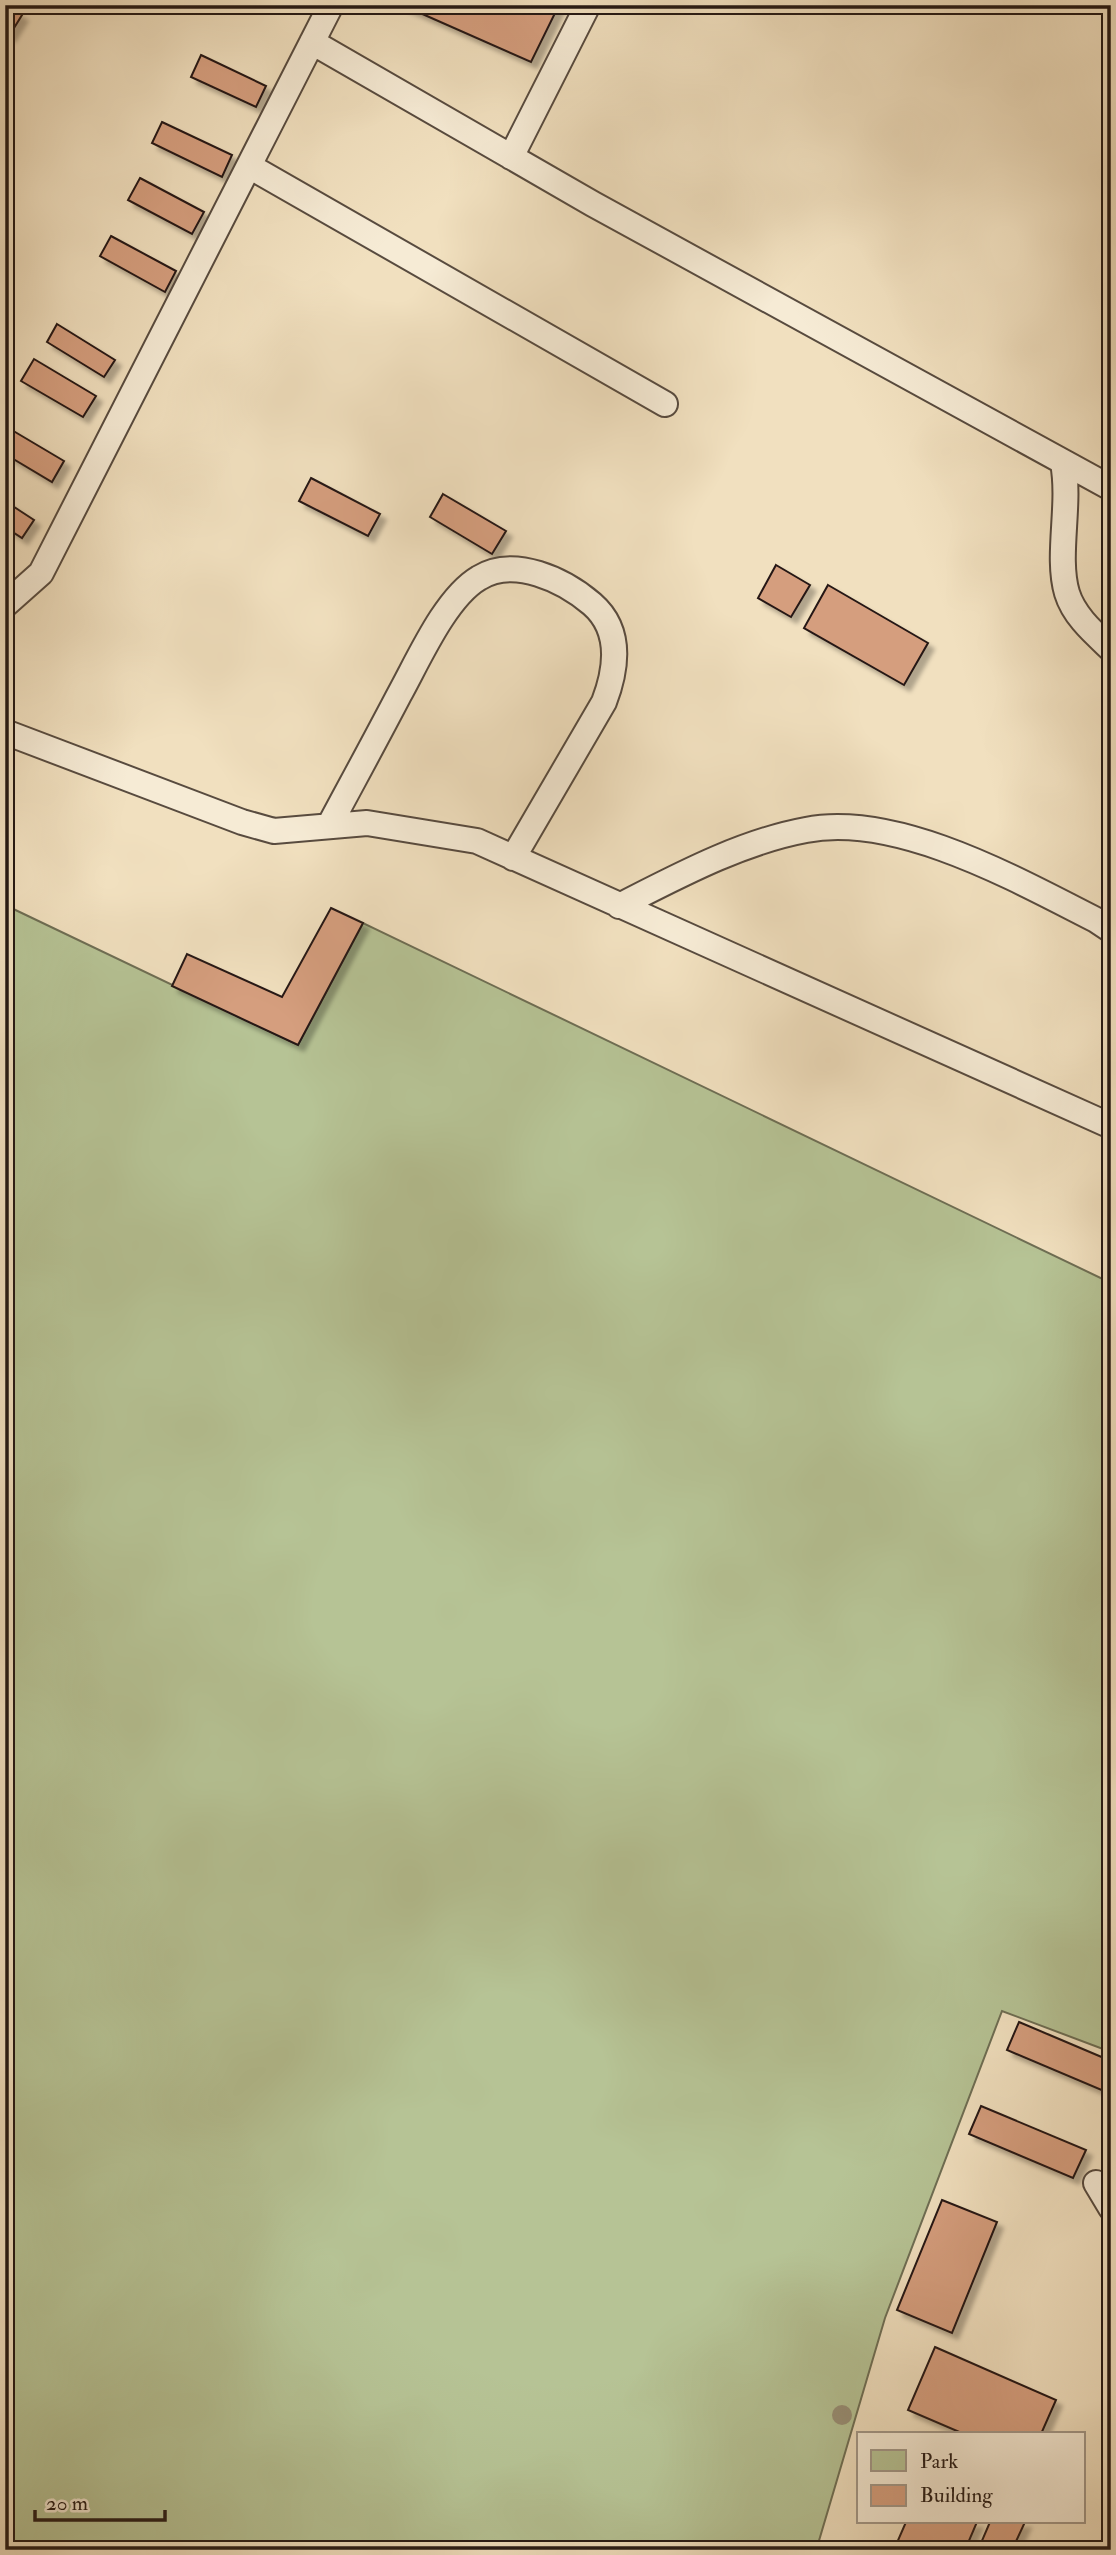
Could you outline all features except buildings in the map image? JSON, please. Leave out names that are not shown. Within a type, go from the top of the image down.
[{"type":"lane","points":[[5,605],[41,573],[331,5]]},
{"type":"lane","points":[[511,157],[588,5]]},
{"type":"lane","points":[[312,42],[511,157],[1111,488]]},
{"type":"lane","points":[[249,166],[665,404]]},
{"type":"lane","points":[[1063,463],[1067,487],[1067,593],[1092,632],[1111,649]]},
{"type":"lane","points":[[329,826],[443,614],[479,578],[519,570],[543,575],[561,583],[594,606],[606,623],[616,657],[614,675],[604,702],[513,858]]},
{"type":"lane","points":[[5,732],[242,822],[274,831],[367,823],[477,841],[1111,1126]]},
{"type":"lane","points":[[619,906],[682,874],[773,839],[807,829],[844,828],[879,831],[970,859],[1096,920],[1111,930]]},
{"type":"lane","points":[[1096,2183],[1111,2208]]},
{"type":"green space","points":[[5,905],[298,1045],[363,923],[1111,1283],[1111,2052],[1002,2011],[885,2318],[818,2544],[820,2550],[5,2550]]}]
